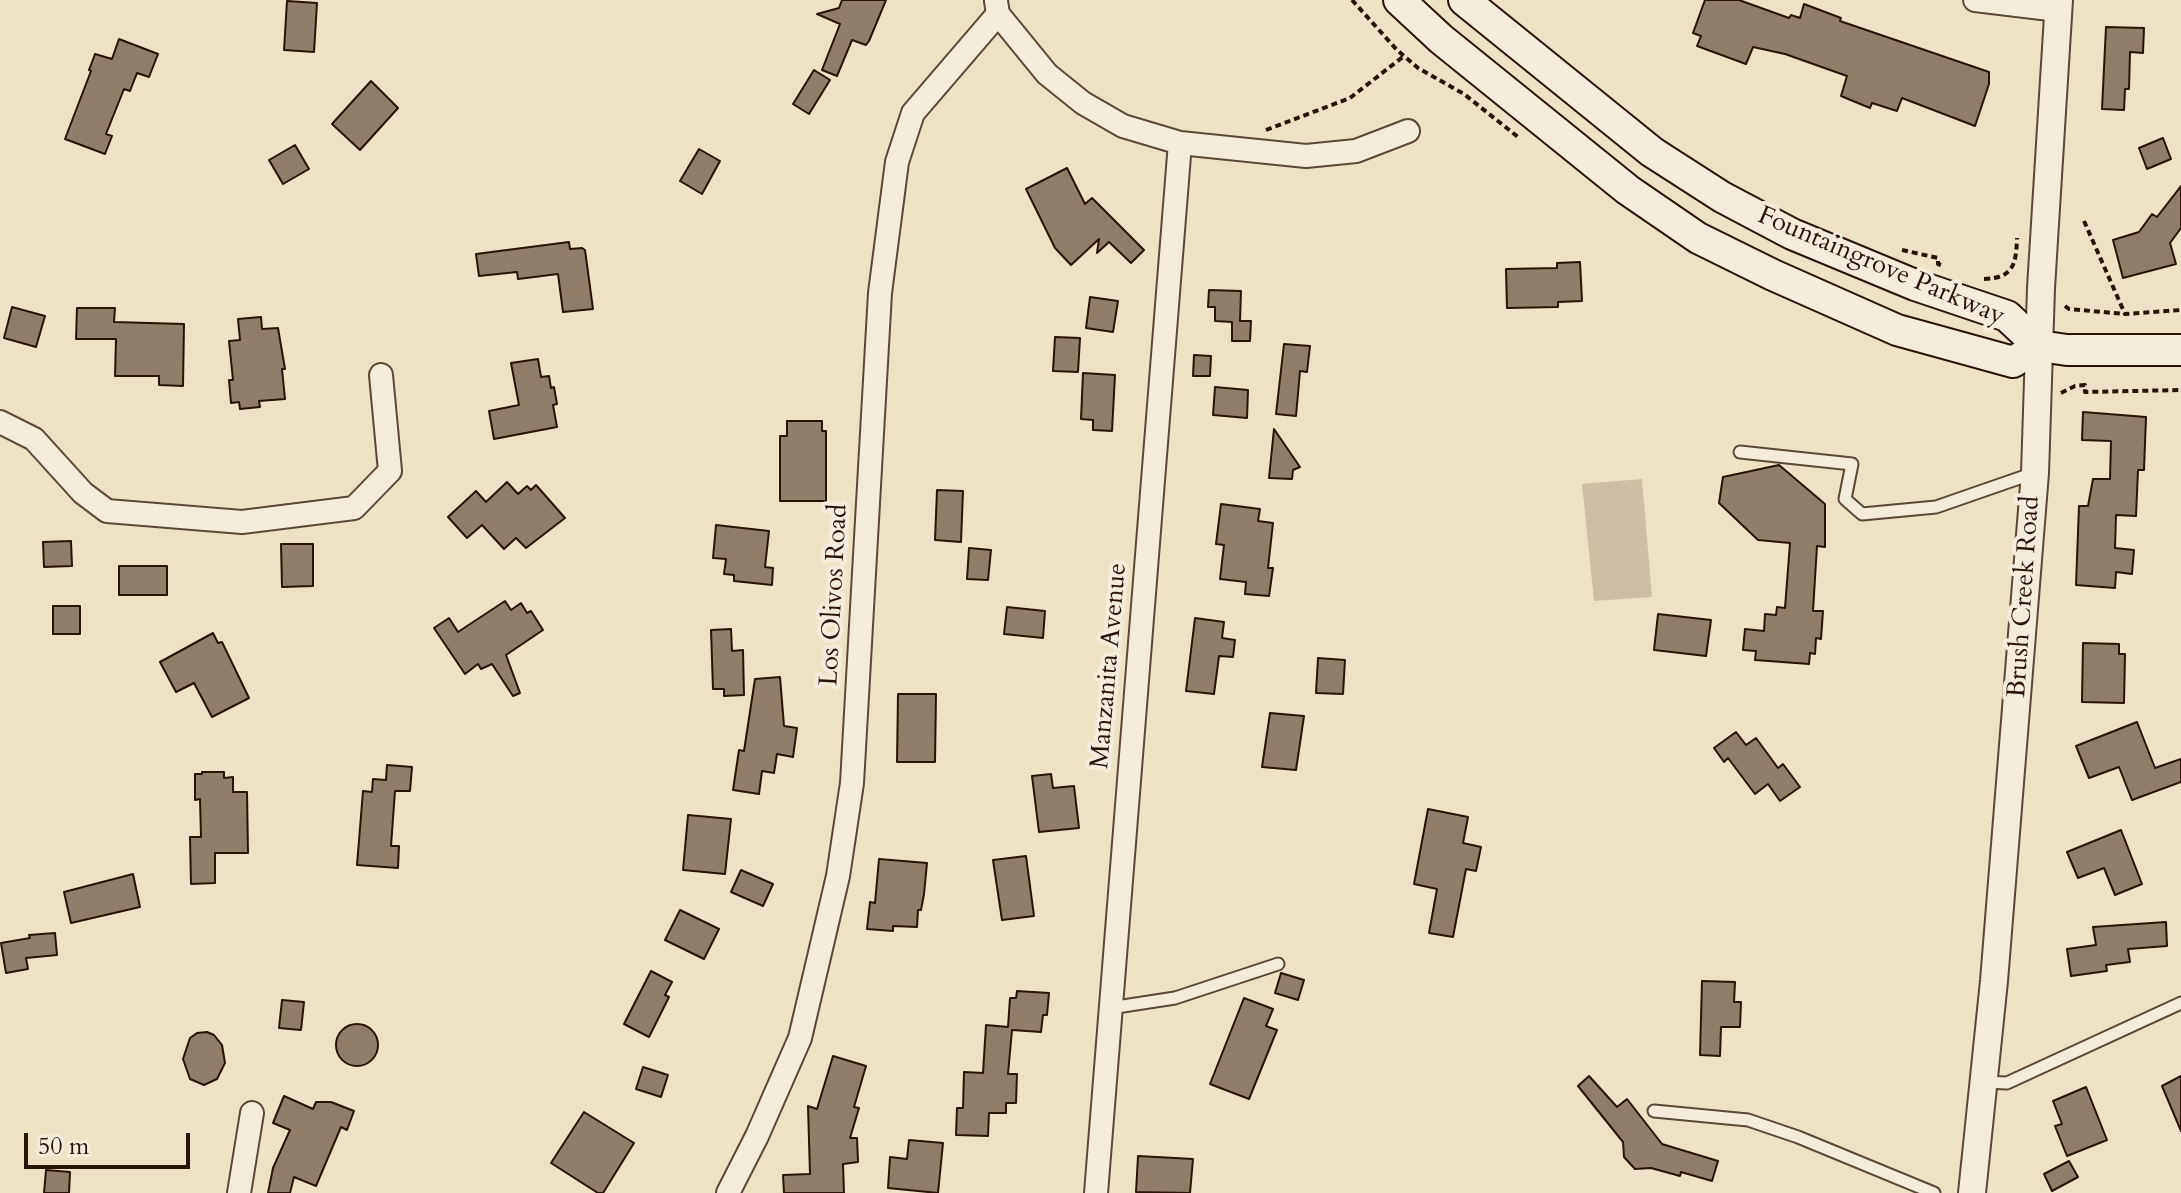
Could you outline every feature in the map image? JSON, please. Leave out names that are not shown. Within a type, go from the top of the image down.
[{"type":"main road","name":"Fountaingrove Parkway","points":[[1399,0],[1441,39],[1628,190],[1698,238],[1897,330],[2013,362],[2039,346],[2007,316],[1915,285],[1792,234],[1722,197],[1652,152],[1464,0]]},
{"type":"main road","points":[[2039,346],[2067,350],[2181,350]]},
{"type":"street","points":[[1975,0],[2058,5]]},
{"type":"street","name":"Brush Creek Road","points":[[1972,1193],[1994,981],[2035,473],[2058,5]]},
{"type":"street","points":[[997,7],[1047,74],[1083,103],[1123,126],[1180,143],[1306,156],[1356,151],[1408,131]]},
{"type":"street","name":"Los Olivos Road","points":[[728,1193],[800,1038],[840,861],[852,783],[880,293],[897,162],[913,113],[997,7]]},
{"type":"street","name":"Manzanita Avenue","points":[[1096,1193],[1180,143]]},
{"type":"street","points":[[0,422],[34,439],[83,493],[107,511],[242,522],[340,510],[354,508],[390,471],[381,375]]},
{"type":"street","points":[[239,1193],[252,1113]]},
{"type":"lane","points":[[1740,452],[1852,464],[1845,499],[1862,514],[1936,507],[2035,473]]},
{"type":"lane","points":[[1110,1008],[1175,998],[1278,964]]},
{"type":"lane","points":[[1983,1082],[2007,1083],[2181,1003]]},
{"type":"lane","points":[[1654,1111],[1748,1120],[1798,1137],[1934,1193]]},
{"type":"path","points":[[1259,133],[1350,98],[1404,56]]},
{"type":"path","points":[[2084,221],[2125,314]]},
{"type":"path","points":[[1980,279],[1995,278],[2011,270],[2016,258],[2017,238]]},
{"type":"path","points":[[1901,249],[1938,258],[1938,264],[1952,269]]},
{"type":"path","points":[[2069,309],[2125,314],[2181,310]]},
{"type":"path","points":[[2065,389],[2085,385],[2085,392],[2181,390]]},
{"type":"shaded area","points":[[1642,479],[1652,597],[1594,601],[1582,484]]},
{"type":"building","points":[[842,0],[886,0],[869,41],[866,45],[852,40],[837,76],[822,70],[840,24],[817,14],[839,8]]},
{"type":"building","points":[[1705,0],[1739,0],[1789,18],[1791,15],[1800,18],[1804,4],[1841,18],[1840,21],[1989,72],[1989,84],[1975,126],[1902,98],[1897,111],[1872,103],[1870,108],[1841,96],[1847,76],[1785,54],[1753,47],[1746,64],[1697,46],[1701,36],[1693,33]]},
{"type":"building","points":[[287,1],[317,3],[314,52],[284,50]]},
{"type":"building","points":[[2106,27],[2144,28],[2143,53],[2130,52],[2129,89],[2125,89],[2124,110],[2102,109]]},
{"type":"building","points":[[119,39],[158,54],[149,77],[137,73],[130,91],[124,89],[106,134],[112,136],[105,154],[65,139],[95,54],[112,59]]},
{"type":"building","points":[[814,70],[830,80],[809,114],[793,104]]},
{"type":"building","points":[[371,81],[398,108],[360,150],[332,124]]},
{"type":"building","points":[[2163,138],[2171,159],[2147,169],[2139,148]]},
{"type":"building","points":[[295,145],[309,169],[283,184],[269,160]]},
{"type":"building","points":[[699,149],[720,161],[702,194],[680,181]]},
{"type":"building","points":[[1067,168],[1085,204],[1092,198],[1144,250],[1131,263],[1109,242],[1097,253],[1099,239],[1071,265],[1055,248],[1026,189]]},
{"type":"building","points":[[2181,186],[2181,228],[2170,243],[2176,264],[2123,278],[2113,240],[2139,232],[2152,214],[2157,217]]},
{"type":"building","points":[[569,242],[570,249],[585,250],[593,309],[563,312],[558,274],[518,279],[517,272],[479,276],[476,254]]},
{"type":"building","points":[[1580,262],[1582,301],[1558,302],[1558,307],[1507,308],[1506,269],[1557,268],[1557,263]]},
{"type":"building","points":[[1209,290],[1241,291],[1240,321],[1251,321],[1250,341],[1232,341],[1232,322],[1215,321],[1215,307],[1208,307]]},
{"type":"building","points":[[1090,297],[1118,301],[1113,332],[1086,328]]},
{"type":"building","points":[[12,307],[45,316],[36,347],[4,338]]},
{"type":"building","points":[[77,308],[115,308],[114,322],[184,324],[183,386],[159,385],[159,376],[115,376],[116,339],[76,339]]},
{"type":"building","points":[[261,317],[262,329],[278,328],[285,369],[282,369],[285,399],[259,401],[260,407],[240,409],[239,402],[231,403],[229,380],[233,380],[229,341],[240,340],[238,319]]},
{"type":"building","points":[[1055,337],[1080,338],[1078,372],[1053,371]]},
{"type":"building","points":[[1284,344],[1310,346],[1307,372],[1300,371],[1296,416],[1276,414]]},
{"type":"building","points":[[1194,355],[1211,356],[1210,376],[1193,376]]},
{"type":"building","points":[[538,359],[541,377],[549,376],[551,388],[554,387],[557,427],[494,439],[489,411],[519,405],[511,363]]},
{"type":"building","points":[[1083,373],[1115,375],[1112,431],[1093,430],[1093,420],[1081,419]]},
{"type":"building","points":[[1215,387],[1248,390],[1247,418],[1213,415]]},
{"type":"building","points":[[2083,412],[2146,417],[2144,470],[2138,470],[2136,516],[2116,515],[2115,548],[2134,550],[2132,574],[2116,572],[2115,588],[2076,585],[2079,506],[2088,506],[2093,479],[2110,479],[2111,441],[2082,440]]},
{"type":"building","points":[[787,421],[822,421],[822,431],[826,431],[826,501],[780,501],[780,436],[787,436]]},
{"type":"building","points":[[1274,429],[1300,467],[1293,470],[1292,479],[1269,478]]},
{"type":"building","points":[[1779,465],[1825,504],[1825,547],[1817,546],[1813,611],[1823,611],[1821,639],[1816,638],[1815,654],[1810,653],[1809,664],[1755,660],[1756,651],[1743,650],[1745,629],[1764,631],[1765,614],[1776,615],[1777,607],[1785,608],[1790,543],[1758,540],[1719,503],[1723,477]]},
{"type":"building","points":[[507,482],[518,494],[527,486],[531,490],[536,485],[565,518],[526,548],[516,538],[504,549],[482,525],[467,538],[448,517],[476,491],[486,502]]},
{"type":"building","points":[[937,490],[963,491],[961,542],[935,540]]},
{"type":"building","points":[[1221,504],[1260,509],[1258,521],[1273,523],[1268,568],[1273,568],[1269,596],[1245,594],[1246,582],[1220,579],[1224,545],[1216,544]]},
{"type":"building","points":[[716,525],[769,531],[765,567],[773,568],[772,585],[734,581],[734,575],[724,574],[726,559],[713,558]]},
{"type":"building","points":[[71,541],[72,566],[44,567],[43,542]]},
{"type":"building","points":[[281,544],[313,544],[313,586],[282,587]]},
{"type":"building","points":[[969,548],[991,550],[988,580],[967,579]]},
{"type":"building","points":[[119,566],[167,566],[167,595],[119,595]]},
{"type":"building","points":[[505,601],[511,610],[521,603],[527,613],[531,611],[543,630],[506,655],[520,693],[513,696],[492,664],[481,669],[478,664],[465,674],[434,628],[449,618],[458,632]]},
{"type":"building","points":[[53,606],[80,606],[80,634],[53,634]]},
{"type":"building","points":[[1007,607],[1045,611],[1043,638],[1004,634]]},
{"type":"building","points":[[1658,614],[1711,620],[1706,656],[1654,650]]},
{"type":"building","points":[[1195,618],[1224,622],[1222,638],[1235,640],[1233,657],[1219,656],[1214,694],[1186,691]]},
{"type":"building","points":[[731,629],[732,651],[743,650],[744,695],[724,696],[724,689],[713,689],[711,630]]},
{"type":"building","points":[[213,633],[218,643],[222,642],[249,698],[212,717],[194,683],[176,692],[160,662]]},
{"type":"building","points":[[2083,643],[2119,644],[2119,654],[2125,654],[2124,703],[2082,702]]},
{"type":"building","points":[[1318,658],[1345,660],[1343,694],[1316,693]]},
{"type":"building","points":[[780,677],[784,726],[797,728],[793,757],[777,754],[774,773],[762,771],[759,794],[733,790],[739,750],[744,751],[755,679]]},
{"type":"building","points":[[898,694],[936,694],[935,762],[897,762]]},
{"type":"building","points":[[1270,713],[1304,716],[1296,770],[1262,767]]},
{"type":"building","points":[[2137,722],[2155,768],[2181,759],[2181,782],[2132,800],[2119,767],[2089,778],[2076,746]]},
{"type":"building","points":[[1736,732],[1746,745],[1756,738],[1778,768],[1783,764],[1800,787],[1780,801],[1768,784],[1755,794],[1728,758],[1724,762],[1714,748]]},
{"type":"building","points":[[387,765],[412,767],[410,791],[395,791],[391,846],[399,846],[398,868],[357,865],[363,791],[372,792],[373,779],[386,780]]},
{"type":"building","points":[[224,772],[224,778],[233,777],[233,792],[247,792],[248,853],[215,853],[215,883],[191,884],[190,837],[201,837],[200,799],[195,800],[195,774]]},
{"type":"building","points":[[1051,774],[1053,788],[1074,786],[1079,828],[1039,832],[1032,776]]},
{"type":"building","points":[[1428,809],[1468,817],[1463,843],[1481,847],[1476,871],[1466,869],[1453,937],[1429,933],[1437,889],[1414,884]]},
{"type":"building","points":[[688,815],[731,819],[725,874],[683,870]]},
{"type":"building","points":[[2121,830],[2142,884],[2115,895],[2104,868],[2078,878],[2067,852]]},
{"type":"building","points":[[1026,856],[1034,916],[1002,920],[993,860]]},
{"type":"building","points":[[879,859],[927,863],[917,927],[893,926],[893,931],[867,929],[870,902],[875,903]]},
{"type":"building","points":[[741,870],[773,884],[763,906],[731,892]]},
{"type":"building","points":[[133,874],[140,907],[71,923],[64,892]]},
{"type":"building","points":[[680,910],[719,929],[704,959],[665,940]]},
{"type":"building","points":[[2166,922],[2167,946],[2128,949],[2130,962],[2106,965],[2107,971],[2071,976],[2067,949],[2096,945],[2093,927]]},
{"type":"building","points":[[55,933],[57,955],[26,958],[28,969],[6,973],[1,943],[30,938],[29,935]]},
{"type":"building","points":[[651,971],[672,982],[665,995],[669,997],[649,1037],[624,1024]]},
{"type":"building","points":[[1281,973],[1304,980],[1298,1000],[1275,993]]},
{"type":"building","points":[[1702,981],[1735,982],[1734,1002],[1741,1002],[1740,1027],[1721,1027],[1720,1056],[1700,1055]]},
{"type":"building","points":[[1017,991],[1049,993],[1047,1015],[1043,1015],[1041,1032],[1012,1030],[1008,1074],[1017,1074],[1016,1103],[1006,1103],[1006,1113],[989,1113],[988,1136],[956,1135],[957,1108],[963,1108],[964,1072],[983,1073],[986,1025],[1008,1027],[1010,998],[1016,998]]},
{"type":"building","points":[[1244,998],[1273,1009],[1266,1026],[1277,1030],[1249,1099],[1210,1084]]},
{"type":"building","points":[[282,1000],[304,1002],[301,1030],[279,1028]]},
{"type":"building","points":[[357,1024],[372,1030],[378,1045],[372,1060],[357,1066],[342,1060],[336,1045],[342,1030]]},
{"type":"building","points":[[207,1032],[222,1045],[225,1063],[217,1079],[204,1085],[190,1079],[183,1059],[190,1038]]},
{"type":"building","points":[[833,1056],[866,1066],[854,1107],[859,1108],[850,1138],[857,1138],[858,1162],[843,1164],[844,1193],[784,1193],[783,1175],[810,1174],[808,1106],[817,1109]]},
{"type":"building","points":[[643,1067],[668,1075],[661,1097],[636,1089]]},
{"type":"building","points":[[1589,1076],[1617,1107],[1627,1099],[1662,1144],[1718,1161],[1712,1181],[1681,1172],[1680,1176],[1651,1168],[1635,1169],[1624,1157],[1623,1142],[1578,1086]]},
{"type":"building","points":[[2181,1076],[2181,1131],[2162,1086]]},
{"type":"building","points":[[2086,1087],[2107,1140],[2067,1156],[2055,1126],[2062,1124],[2053,1101]]},
{"type":"building","points":[[284,1096],[313,1109],[316,1102],[331,1102],[354,1111],[347,1130],[341,1127],[316,1186],[294,1177],[290,1193],[268,1193],[273,1168],[290,1130],[273,1123]]},
{"type":"building","points":[[584,1112],[634,1143],[603,1193],[598,1193],[551,1163]]},
{"type":"building","points":[[909,1140],[943,1143],[938,1193],[888,1188],[890,1157],[907,1159]]},
{"type":"building","points":[[1138,1156],[1193,1159],[1190,1193],[1136,1192]]},
{"type":"building","points":[[2069,1161],[2078,1177],[2052,1191],[2044,1174]]},
{"type":"building","points":[[46,1170],[70,1172],[69,1193],[44,1193]]}]
